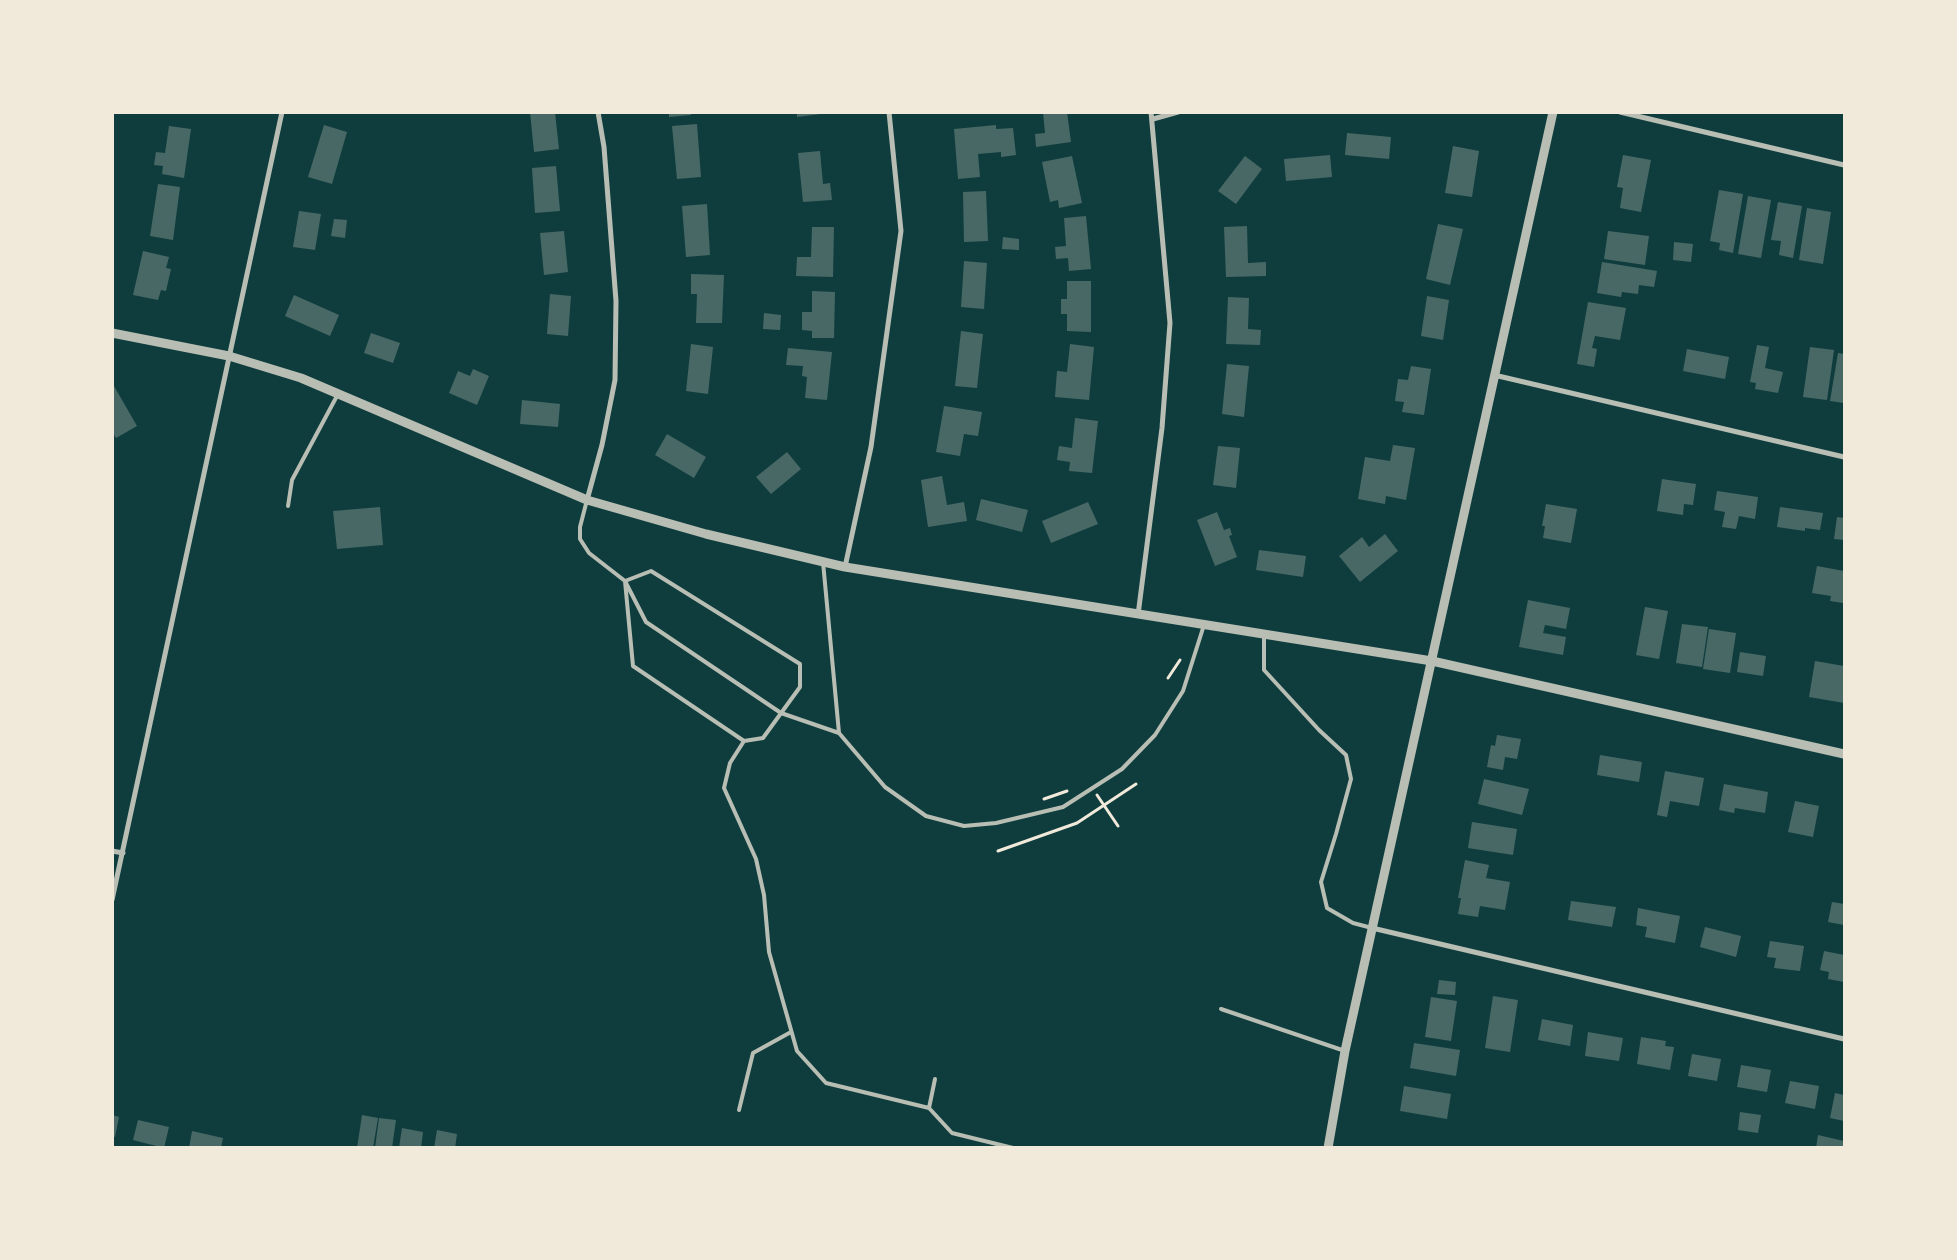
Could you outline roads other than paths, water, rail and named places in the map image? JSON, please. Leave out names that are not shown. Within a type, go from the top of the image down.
[{"type":"street","points":[[112,900],[282,112]]},
{"type":"street","points":[[587,500],[602,445],[615,380],[616,301],[604,147],[598,112]]},
{"type":"street","points":[[845,567],[871,447],[901,231],[889,112]]},
{"type":"street","points":[[1138,614],[1162,428],[1170,323],[1151,112]]},
{"type":"street","points":[[1153,119],[1178,112]]},
{"type":"street","points":[[1328,1148],[1345,1051],[1553,112]]},
{"type":"street","points":[[1620,112],[1844,165]]},
{"type":"street","points":[[112,333],[230,356],[300,378],[587,500],[706,534],[845,567],[1432,661],[1844,754]]},
{"type":"street","points":[[1494,375],[1844,457]]},
{"type":"street","points":[[112,851],[123,853]]},
{"type":"street","points":[[1372,928],[1844,1039]]},
{"type":"lane","points":[[288,506],[292,480],[338,394]]},
{"type":"lane","points":[[587,500],[580,527],[580,539],[589,553],[625,581],[646,622],[781,713],[839,733],[885,788],[926,816],[964,826],[996,823],[1063,807],[1122,769],[1155,735],[1183,691],[1204,625]]},
{"type":"lane","points":[[823,562],[839,733]]},
{"type":"lane","points":[[651,571],[800,664],[800,687],[763,738],[744,741],[633,666],[625,581],[651,571]]},
{"type":"lane","points":[[1264,635],[1264,670],[1319,730],[1346,755],[1350,779],[1321,882],[1328,908],[1353,923],[1372,928]]},
{"type":"lane","points":[[744,741],[730,763],[724,788],[756,859],[764,895],[769,952],[797,1051],[826,1083],[929,1108],[952,1133],[1013,1148]]},
{"type":"lane","points":[[1221,1009],[1345,1051]]},
{"type":"lane","points":[[739,1110],[753,1053],[791,1032]]},
{"type":"lane","points":[[929,1108],[935,1078]]}]
